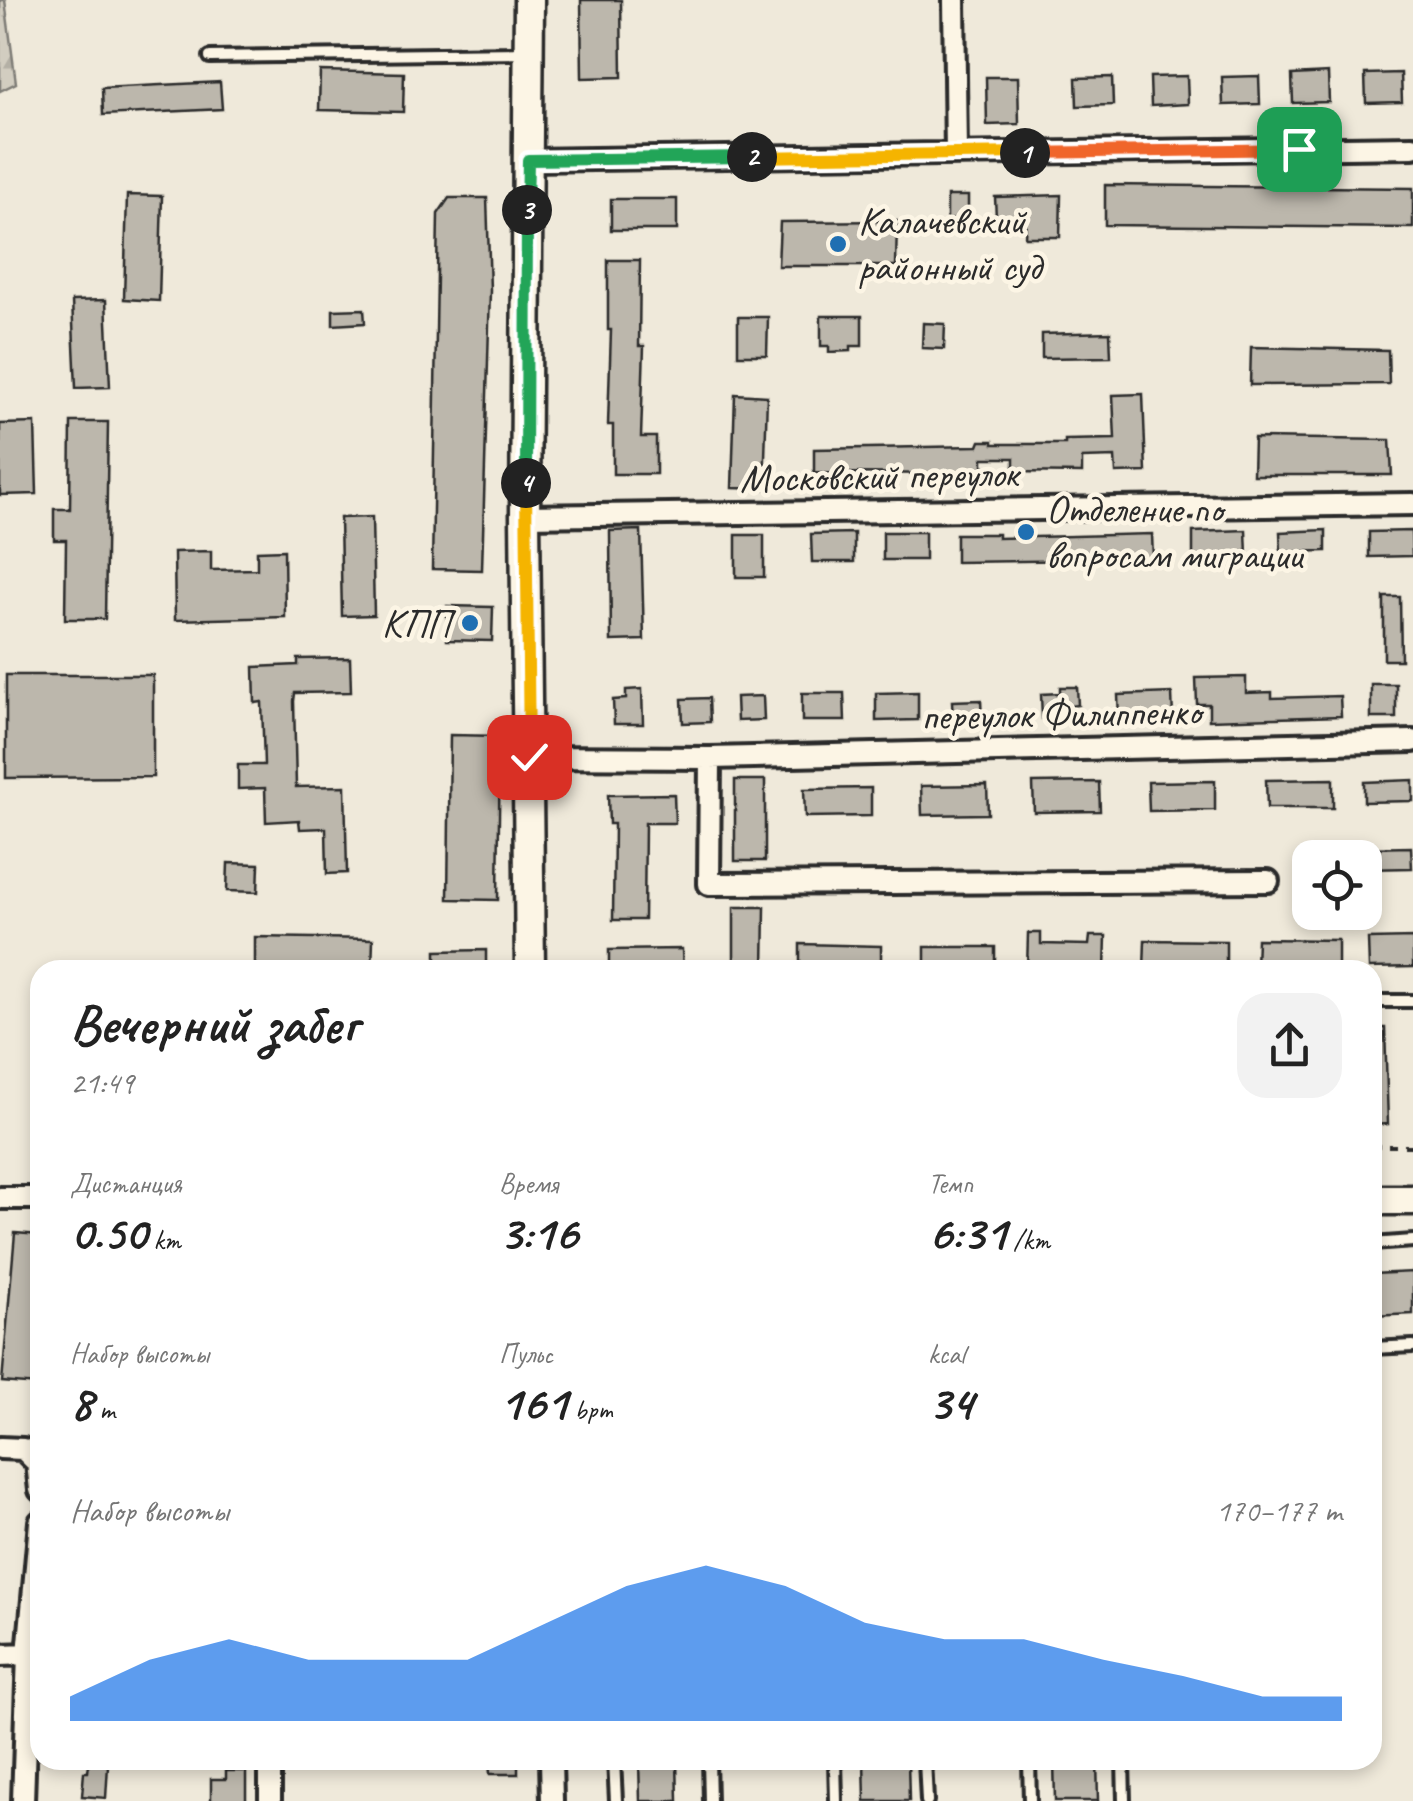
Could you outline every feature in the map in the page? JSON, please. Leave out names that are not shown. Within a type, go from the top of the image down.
[{"type":"street","points":[[529,0],[526,516],[530,960]]},
{"type":"street","points":[[954,0],[956,154]]},
{"type":"street","points":[[528,160],[1413,147]]},
{"type":"street","name":"Московский переулок","points":[[526,516],[1413,504]]},
{"type":"street","name":"переулок Филиппенко","points":[[529,757],[710,758],[1413,741]]},
{"type":"street","points":[[710,758],[709,884],[1268,880]]},
{"type":"street","points":[[0,1198],[30,1198]]},
{"type":"street","points":[[1382,1200],[1413,1200]]},
{"type":"street","points":[[0,1448],[23,1448],[30,1455]]},
{"type":"street","points":[[23,1801],[30,1632]]},
{"type":"street","points":[[0,1655],[28,1654]]},
{"type":"street","points":[[270,1770],[270,1801]]},
{"type":"street","points":[[552,1770],[552,1801]]},
{"type":"lane","points":[[210,57],[528,53]]},
{"type":"lane","points":[[1382,1002],[1413,1001]]},
{"type":"lane","points":[[1382,1244],[1413,1242]]},
{"type":"lane","points":[[1382,1348],[1413,1346]]},
{"type":"lane","points":[[614,1770],[616,1801]]},
{"type":"lane","points":[[709,1770],[710,1801]]},
{"type":"lane","points":[[835,1770],[836,1801]]},
{"type":"lane","points":[[926,1770],[927,1801]]},
{"type":"lane","points":[[1029,1770],[1030,1801]]},
{"type":"lane","points":[[1122,1770],[1124,1801]]},
{"type":"path","points":[[1382,1146],[1413,1146]]},
{"type":"green space","points":[[0,0],[5,0],[16,83],[0,91]]},
{"type":"building","points":[[581,0],[621,0],[622,77],[582,78]]},
{"type":"building","points":[[320,71],[404,73],[403,112],[319,110]]},
{"type":"building","points":[[1328,73],[1329,102],[1293,103],[1292,75]]},
{"type":"building","points":[[1401,73],[1402,102],[1366,103],[1365,74]]},
{"type":"building","points":[[1187,76],[1188,104],[1151,106],[1150,77]]},
{"type":"building","points":[[1259,76],[1260,104],[1223,105],[1222,77]]},
{"type":"building","points":[[986,77],[1018,77],[1019,124],[987,125]]},
{"type":"building","points":[[1112,77],[1113,105],[1077,106],[1076,78]]},
{"type":"building","points":[[220,82],[222,109],[103,115],[102,88]]},
{"type":"building","points":[[1105,185],[1413,188],[1413,228],[1105,225]]},
{"type":"building","points":[[127,195],[162,196],[159,301],[124,299]]},
{"type":"building","points":[[1061,195],[1060,237],[1025,237],[1026,218],[996,218],[995,197]]},
{"type":"building","points":[[947,196],[968,196],[968,219],[947,220]]},
{"type":"building","points":[[449,198],[487,198],[490,290],[482,570],[432,569],[438,214]]},
{"type":"building","points":[[611,199],[677,199],[677,230],[611,230]]},
{"type":"building","name":"Калачевский районный суд","points":[[897,221],[896,266],[778,266],[780,222]]},
{"type":"building","points":[[608,260],[640,260],[639,346],[644,346],[641,437],[656,437],[656,474],[613,474],[613,425],[608,425]]},
{"type":"building","points":[[106,300],[110,387],[76,388],[72,301]]},
{"type":"building","points":[[364,309],[365,323],[333,325],[333,310]]},
{"type":"building","points":[[821,316],[862,316],[862,346],[829,352],[829,346],[821,346]]},
{"type":"building","points":[[738,317],[768,317],[767,355],[738,355]]},
{"type":"building","points":[[923,323],[945,324],[944,349],[922,348]]},
{"type":"building","points":[[1110,332],[1111,357],[1042,358],[1042,334]]},
{"type":"building","points":[[1251,347],[1388,350],[1389,384],[1250,385]]},
{"type":"building","points":[[735,394],[767,396],[764,489],[732,488]]},
{"type":"building","points":[[1143,394],[1146,472],[1116,473],[1115,457],[1082,458],[1082,473],[1014,472],[1014,458],[983,458],[983,474],[814,473],[814,449],[978,446],[980,441],[1065,444],[1065,440],[1115,439],[1113,395]]},
{"type":"building","points":[[71,422],[108,422],[105,619],[65,619],[66,540],[54,540],[54,509],[70,509]]},
{"type":"building","points":[[35,423],[37,494],[0,495],[0,424]]},
{"type":"building","points":[[1254,438],[1390,440],[1392,475],[1253,475]]},
{"type":"building","points":[[372,517],[374,615],[342,616],[340,518]]},
{"type":"building","points":[[641,530],[644,640],[611,641],[610,531]]},
{"type":"building","points":[[1246,530],[1247,555],[1193,557],[1193,532]]},
{"type":"building","points":[[1326,530],[1326,551],[1281,552],[1280,532]]},
{"type":"building","points":[[1411,531],[1412,556],[1369,557],[1369,532]]},
{"type":"building","points":[[883,532],[925,532],[925,560],[883,560]]},
{"type":"building","points":[[854,533],[854,562],[812,562],[811,534]]},
{"type":"building","points":[[956,534],[998,534],[998,538],[1152,534],[1153,559],[956,562]]},
{"type":"building","points":[[736,535],[764,535],[764,577],[736,577]]},
{"type":"building","points":[[284,550],[285,617],[175,620],[174,552],[211,551],[211,570],[257,569],[257,551]]},
{"type":"building","points":[[1384,597],[1400,597],[1401,660],[1384,660]]},
{"type":"building","name":"КПП","points":[[447,606],[493,607],[492,641],[447,640]]},
{"type":"building","points":[[350,658],[351,692],[295,693],[294,701],[296,787],[345,786],[347,873],[327,874],[326,828],[300,829],[299,820],[266,822],[265,788],[238,789],[238,765],[264,765],[262,702],[255,703],[254,667],[298,665],[298,659]]},
{"type":"building","points":[[6,675],[153,675],[153,777],[6,778]]},
{"type":"building","points":[[1246,677],[1246,693],[1272,692],[1272,698],[1340,696],[1341,716],[1209,720],[1209,704],[1197,704],[1196,678]]},
{"type":"building","points":[[1371,684],[1396,684],[1396,718],[1371,718]]},
{"type":"building","points":[[1060,687],[1077,687],[1078,705],[1069,706],[1070,718],[1042,719],[1041,694],[1060,693]]},
{"type":"building","points":[[642,689],[643,724],[614,724],[613,700],[626,699],[626,690]]},
{"type":"building","points":[[918,692],[918,720],[876,721],[876,693]]},
{"type":"building","points":[[802,693],[844,693],[845,721],[802,721]]},
{"type":"building","points":[[1172,693],[1173,718],[1119,720],[1118,695]]},
{"type":"building","points":[[763,696],[764,720],[737,721],[736,697]]},
{"type":"building","points":[[709,698],[710,722],[683,723],[682,699]]},
{"type":"building","points":[[981,700],[982,721],[953,722],[952,701]]},
{"type":"building","points":[[450,735],[500,736],[498,900],[448,899]]},
{"type":"building","points":[[1333,779],[1333,808],[1267,808],[1266,780]]},
{"type":"building","points":[[735,780],[765,780],[765,861],[735,861]]},
{"type":"building","points":[[1413,780],[1413,801],[1364,802],[1364,782]]},
{"type":"building","points":[[1215,781],[1215,810],[1149,811],[1148,782]]},
{"type":"building","points":[[1099,782],[1100,811],[1034,812],[1033,783]]},
{"type":"building","points":[[987,785],[988,814],[922,815],[921,786]]},
{"type":"building","points":[[871,788],[871,816],[805,817],[804,789]]},
{"type":"building","points":[[674,794],[675,823],[645,823],[644,920],[613,920],[614,824],[609,824],[608,795]]},
{"type":"building","points":[[1411,847],[1412,868],[1382,869],[1382,848]]},
{"type":"building","points":[[228,863],[259,864],[258,892],[227,891]]},
{"type":"building","points":[[734,907],[765,907],[764,960],[734,960]]},
{"type":"building","points":[[1028,933],[1041,933],[1041,944],[1089,945],[1090,936],[1106,936],[1105,960],[1027,960]]},
{"type":"building","points":[[255,937],[373,939],[372,960],[255,960]]},
{"type":"building","points":[[1413,938],[1413,967],[1382,968],[1382,960],[1369,960],[1368,939]]},
{"type":"building","points":[[1257,939],[1338,940],[1338,960],[1256,960]]},
{"type":"building","points":[[1145,940],[1226,941],[1226,960],[1144,960]]},
{"type":"building","points":[[800,944],[881,946],[881,960],[800,960]]},
{"type":"building","points":[[925,947],[995,947],[995,960],[925,960]]},
{"type":"building","points":[[682,949],[683,960],[609,960],[609,950]]},
{"type":"building","points":[[486,950],[486,960],[436,960],[436,951]]},
{"type":"building","points":[[1382,1028],[1385,1028],[1388,1124],[1382,1124]]},
{"type":"building","points":[[15,1233],[30,1234],[30,1384],[2,1382]]},
{"type":"building","points":[[1413,1272],[1413,1314],[1382,1316],[1382,1274]]},
{"type":"building","points":[[108,1770],[106,1798],[82,1796],[84,1772]]},
{"type":"building","points":[[490,1770],[518,1770],[518,1774],[490,1774]]},
{"type":"building","points":[[639,1770],[677,1770],[678,1801],[640,1801]]},
{"type":"building","points":[[864,1770],[908,1770],[909,1801],[865,1801]]},
{"type":"building","points":[[1054,1770],[1097,1770],[1098,1801],[1055,1801]]},
{"type":"building","points":[[226,1771],[246,1771],[246,1801],[211,1801],[211,1779],[226,1779]]},
{"type":"place","name":"Калачевский районный суд","points":[[838,244]]},
{"type":"place","name":"Отделение по вопросам миграции","points":[[1026,532]]},
{"type":"place","name":"КПП","points":[[470,623]]},
{"type":"route","points":[[529,757],[528,160],[1299,149]]}]
